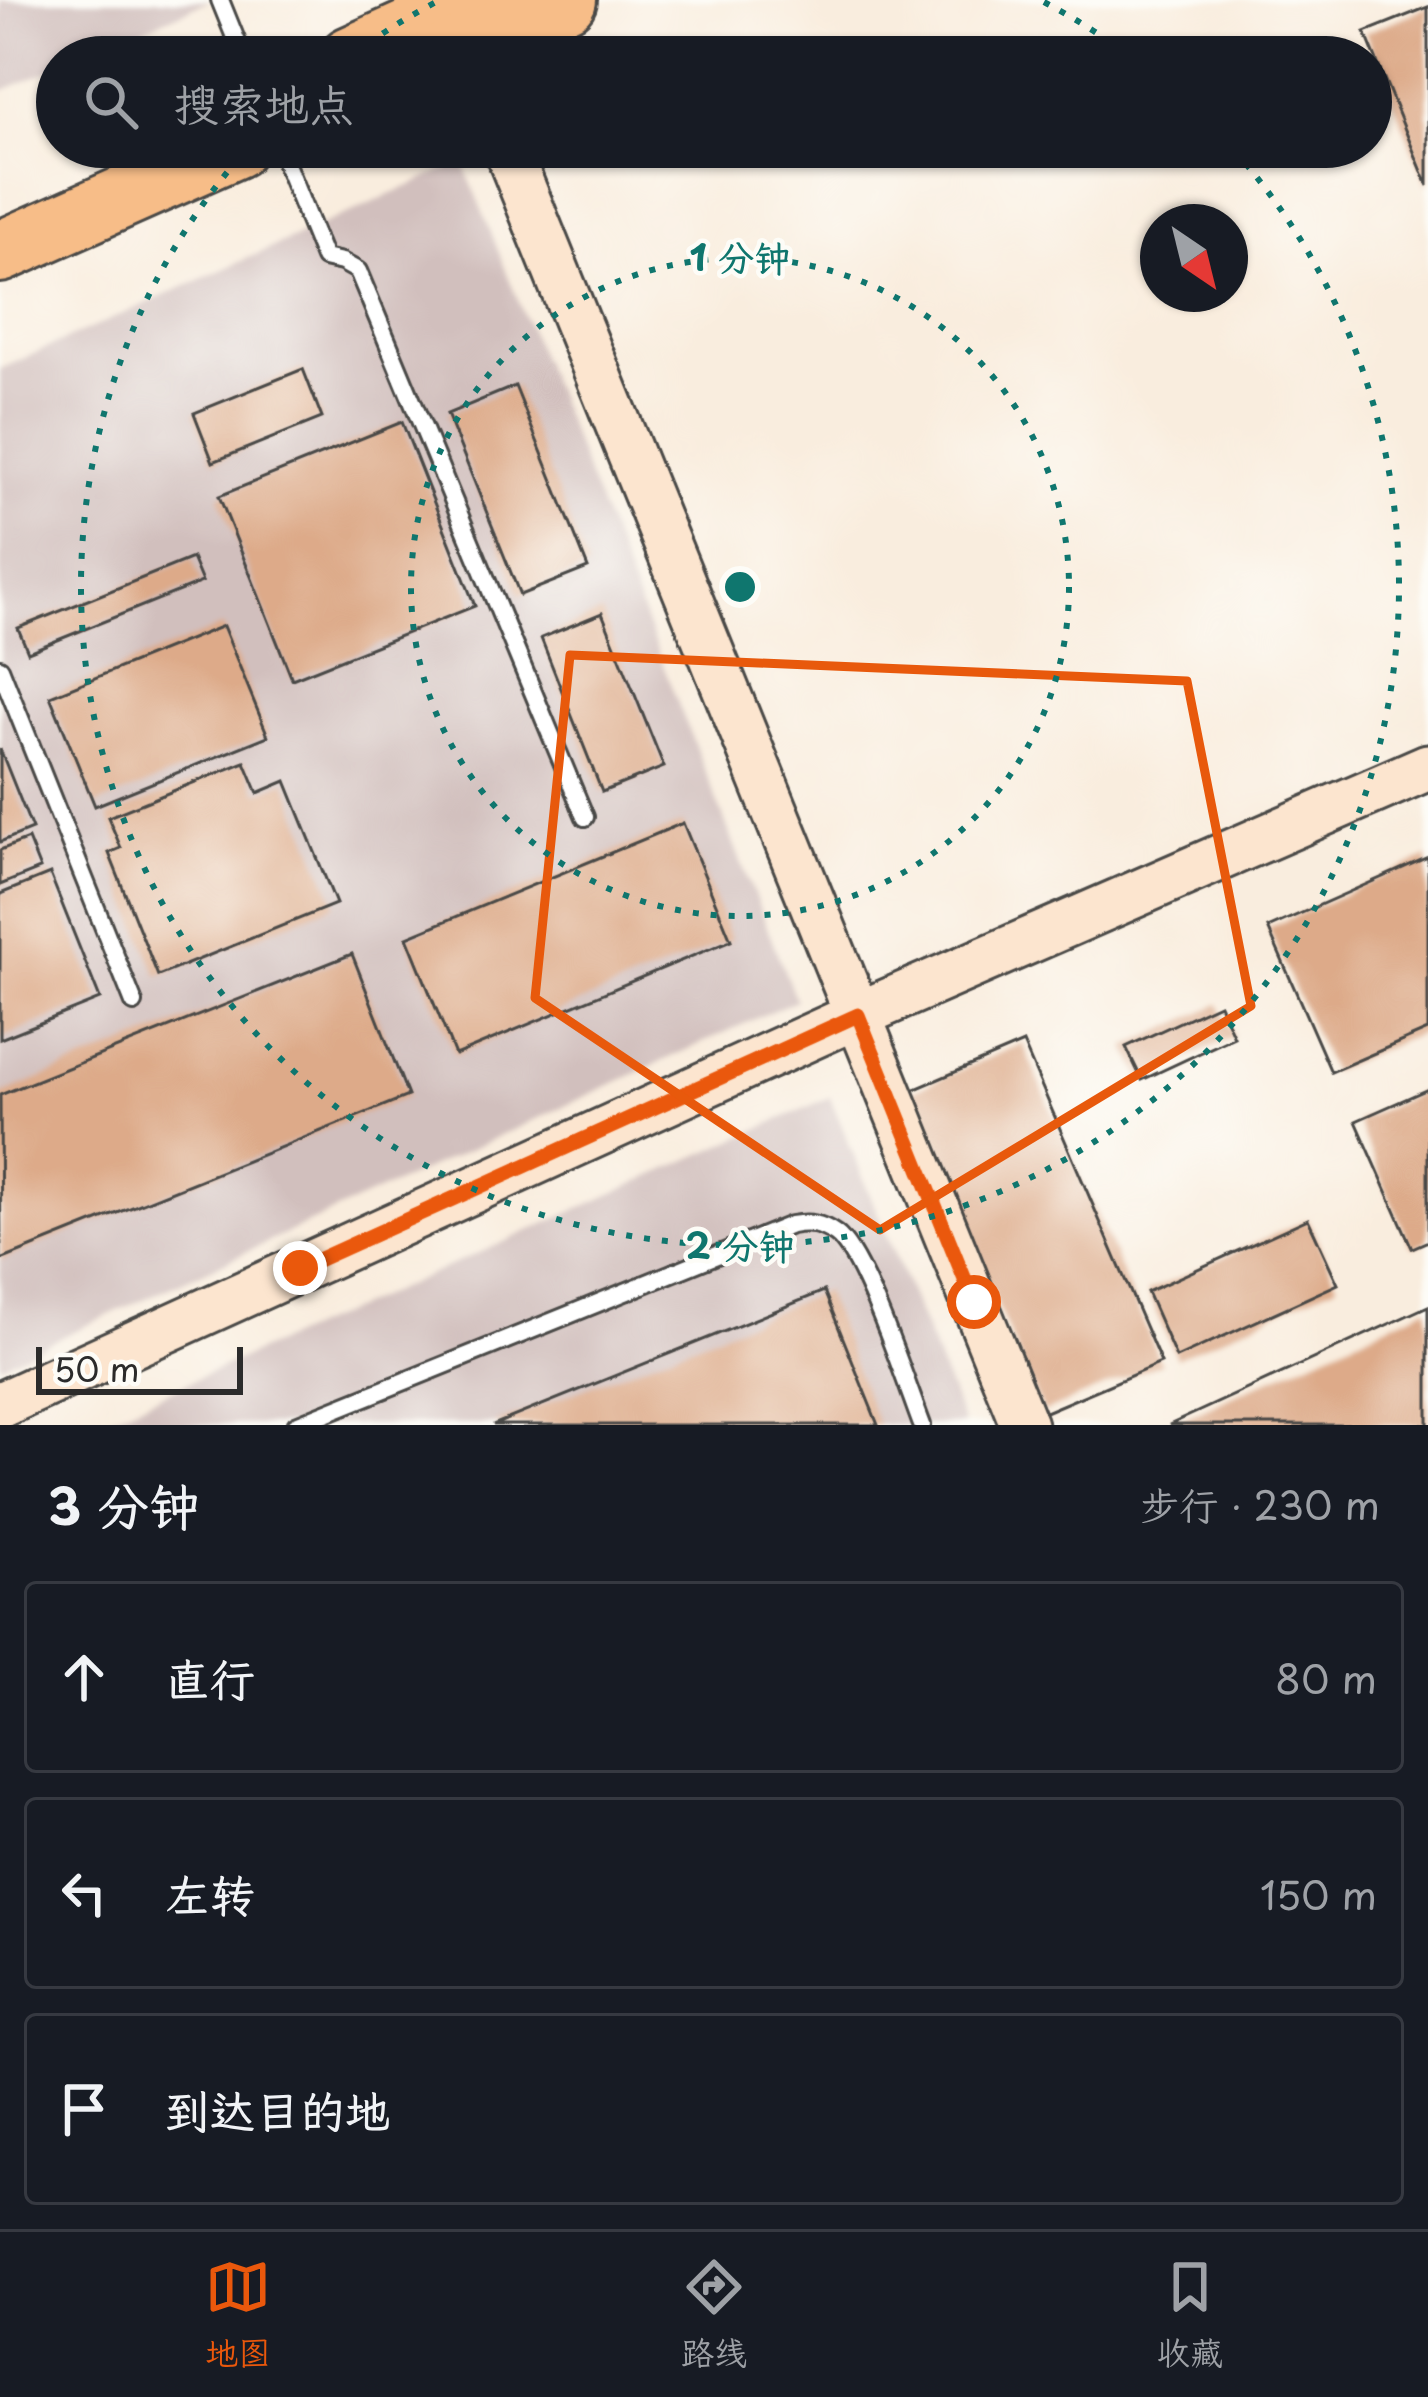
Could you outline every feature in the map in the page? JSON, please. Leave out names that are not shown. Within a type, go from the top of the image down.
[{"type":"highway","points":[[429,36],[566,0]]},
{"type":"highway","points":[[0,213],[101,168]]},
{"type":"highway","points":[[0,252],[189,168]]},
{"type":"street","points":[[515,168],[1024,1425]]},
{"type":"street","points":[[0,1405],[858,1015],[1428,767]]},
{"type":"lane","points":[[220,0],[235,36]]},
{"type":"lane","points":[[288,168],[324,258],[358,271],[585,817]]},
{"type":"lane","points":[[0,668],[134,1003]]},
{"type":"lane","points":[[296,1425],[791,1225],[814,1222],[840,1236],[859,1263],[922,1425]]},
{"type":"highlighted area","points":[[570,655],[1187,681],[1251,1006],[880,1230],[535,998]]},
{"type":"shaded area","points":[[0,0],[210,0],[127,36],[36,36],[36,76],[0,92]]},
{"type":"shaded area","points":[[450,168],[465,168],[796,1000],[0,1365],[0,369]]},
{"type":"shaded area","points":[[830,1097],[964,1425],[92,1425]]},
{"type":"building","points":[[1428,7],[1428,186],[1392,98],[1392,36],[1367,36],[1365,32]]},
{"type":"building","points":[[303,369],[322,418],[213,462],[194,413]]},
{"type":"building","points":[[515,386],[588,568],[520,595],[447,414]]},
{"type":"building","points":[[402,422],[475,606],[292,679],[219,496]]},
{"type":"building","points":[[192,558],[202,582],[28,652],[18,628]]},
{"type":"building","points":[[602,613],[664,767],[602,792],[541,638]]},
{"type":"building","points":[[223,626],[268,736],[95,806],[50,696]]},
{"type":"building","points":[[0,749],[32,829],[0,842]]},
{"type":"building","points":[[245,762],[258,793],[286,781],[336,904],[158,976],[109,853],[121,848],[108,817]]},
{"type":"building","points":[[683,823],[731,940],[455,1055],[407,937]]},
{"type":"building","points":[[28,839],[40,869],[0,885],[0,850]]},
{"type":"building","points":[[1428,857],[1428,1030],[1331,1072],[1268,928]]},
{"type":"building","points":[[50,874],[100,999],[0,1039],[0,894]]},
{"type":"building","points":[[352,954],[408,1096],[1,1260],[0,1095]]},
{"type":"building","points":[[1219,1004],[1234,1037],[1142,1080],[1126,1047]]},
{"type":"building","points":[[1023,1043],[1161,1363],[1043,1413],[906,1093]]},
{"type":"building","points":[[1428,1089],[1428,1241],[1412,1248],[1356,1121]]},
{"type":"building","points":[[1308,1219],[1338,1284],[1176,1358],[1147,1292]]},
{"type":"building","points":[[824,1291],[878,1425],[493,1425]]},
{"type":"building","points":[[1428,1306],[1428,1425],[1169,1425]]},
{"type":"route","points":[[300,1268],[858,1015],[974,1302]]}]
